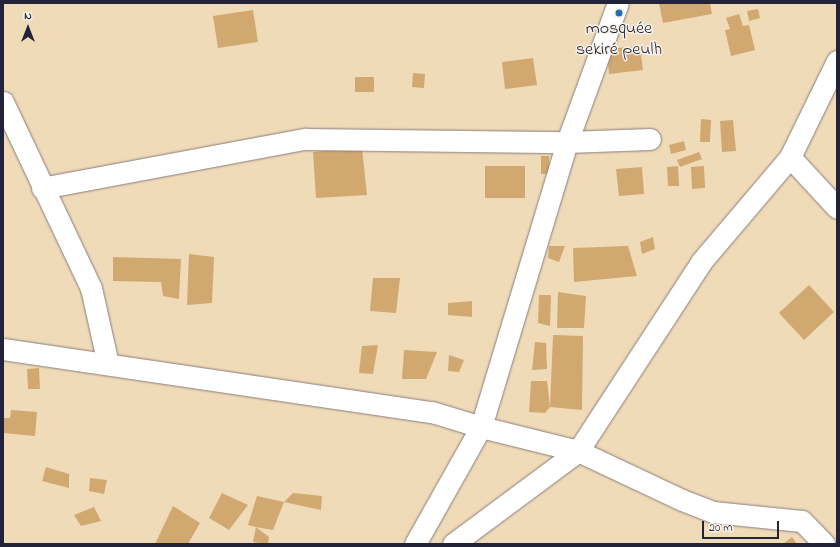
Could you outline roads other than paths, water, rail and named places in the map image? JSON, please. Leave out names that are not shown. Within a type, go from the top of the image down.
[{"type":"street","points":[[415,544],[481,427],[526,271],[567,142],[618,3]]},
{"type":"street","points":[[453,544],[578,451],[701,262],[790,157],[837,61]]},
{"type":"street","points":[[3,102],[42,188],[91,288],[108,364]]},
{"type":"street","points":[[42,188],[305,139],[567,142],[650,139]]},
{"type":"street","points":[[790,157],[837,208]]},
{"type":"street","points":[[3,348],[432,412],[481,427],[578,451],[682,500],[713,512],[802,521],[824,544]]},
{"type":"place","name":"mosquée sekiré peulh","points":[[619,13]]}]
